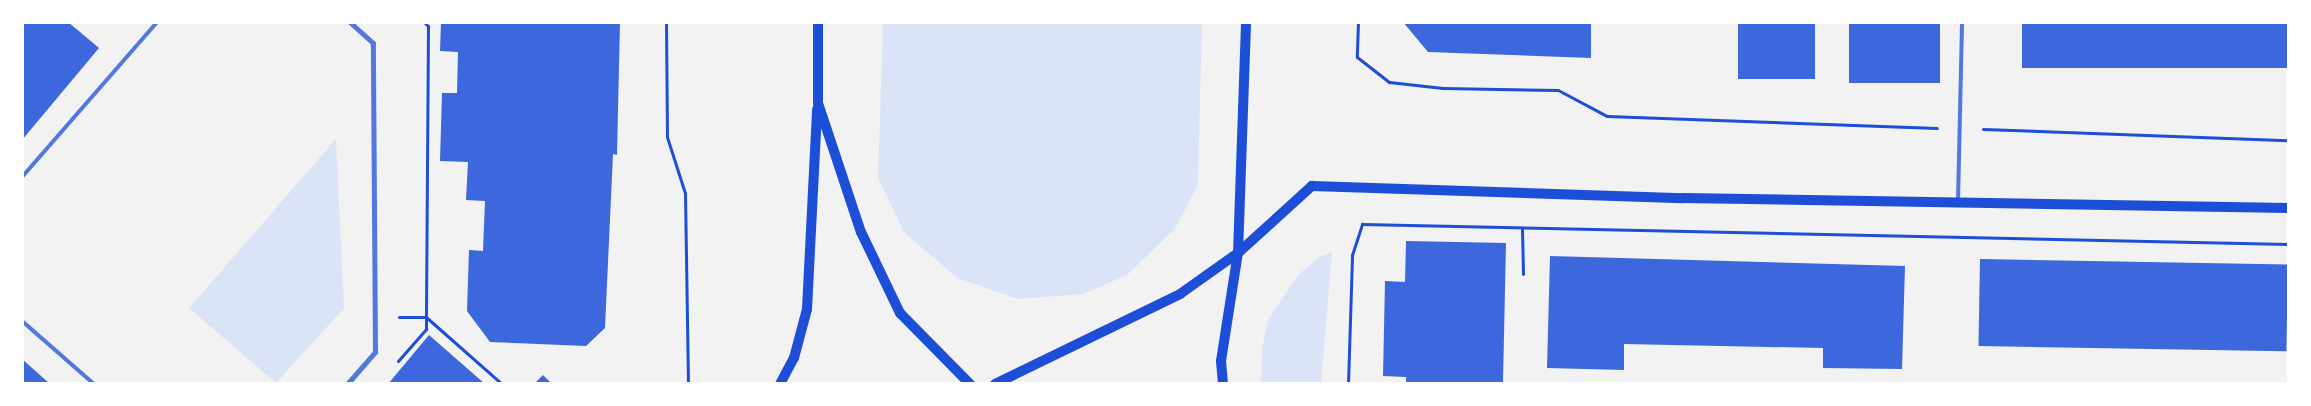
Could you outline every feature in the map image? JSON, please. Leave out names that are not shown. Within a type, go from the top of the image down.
[{"type":"main road","points":[[780,384],[794,358],[807,309],[818,103],[818,22]]},
{"type":"main road","points":[[1223,384],[1221,361],[1238,252],[1246,22]]},
{"type":"main road","points":[[818,103],[861,232],[900,313],[970,384]]},
{"type":"main road","points":[[995,384],[1180,294],[1238,252],[1312,186],[1958,204],[2288,208]]},
{"type":"street","points":[[347,384],[374,352],[373,43],[350,22]]},
{"type":"lane","points":[[22,177],[157,22]]},
{"type":"lane","points":[[1958,204],[1962,22]]},
{"type":"lane","points":[[22,321],[94,384]]},
{"type":"path","points":[[396,363],[426,329],[428,26],[424,22]]},
{"type":"path","points":[[666,22],[667,138],[685,193],[688,384]]},
{"type":"path","points":[[1358,22],[1358,57],[1389,82],[1443,88],[1558,90],[1607,116],[2288,140]]},
{"type":"path","points":[[1348,384],[1352,255],[1362,224],[1522,229],[2288,244]]},
{"type":"path","points":[[1522,229],[1523,274]]},
{"type":"path","points":[[426,317],[502,384]]},
{"type":"shaded area","points":[[883,23],[1202,23],[1198,184],[1175,229],[1127,275],[1083,294],[1018,299],[957,278],[904,232],[878,178]]},
{"type":"shaded area","points":[[336,139],[344,308],[276,383],[189,308]]},
{"type":"shaded area","points":[[1332,252],[1321,383],[1261,383],[1262,349],[1268,320],[1298,275],[1318,258]]},
{"type":"building","points":[[26,22],[68,22],[99,48],[22,140],[22,26]]},
{"type":"building","points":[[441,22],[620,22],[617,155],[613,154],[605,328],[586,346],[490,342],[467,311],[469,250],[483,251],[485,201],[466,200],[468,162],[440,161],[442,93],[457,93],[458,52],[440,51]]},
{"type":"building","points":[[1403,22],[1591,22],[1591,58],[1428,52]]},
{"type":"building","points":[[1738,22],[1815,22],[1815,79],[1738,79]]},
{"type":"building","points":[[1849,22],[1940,22],[1940,83],[1849,83]]},
{"type":"building","points":[[2022,22],[2288,22],[2288,68],[2022,68]]},
{"type":"building","points":[[1406,241],[1506,243],[1503,382],[1406,384],[1406,377],[1383,376],[1385,281],[1405,282]]},
{"type":"building","points":[[1550,256],[1905,266],[1902,369],[1823,368],[1823,348],[1624,344],[1624,370],[1547,368]]},
{"type":"building","points":[[1980,259],[2288,264],[2286,351],[1978,346]]},
{"type":"building","points":[[429,335],[485,384],[388,384]]},
{"type":"building","points":[[22,359],[50,384],[22,384]]},
{"type":"building","points":[[543,375],[552,384],[534,384]]}]
